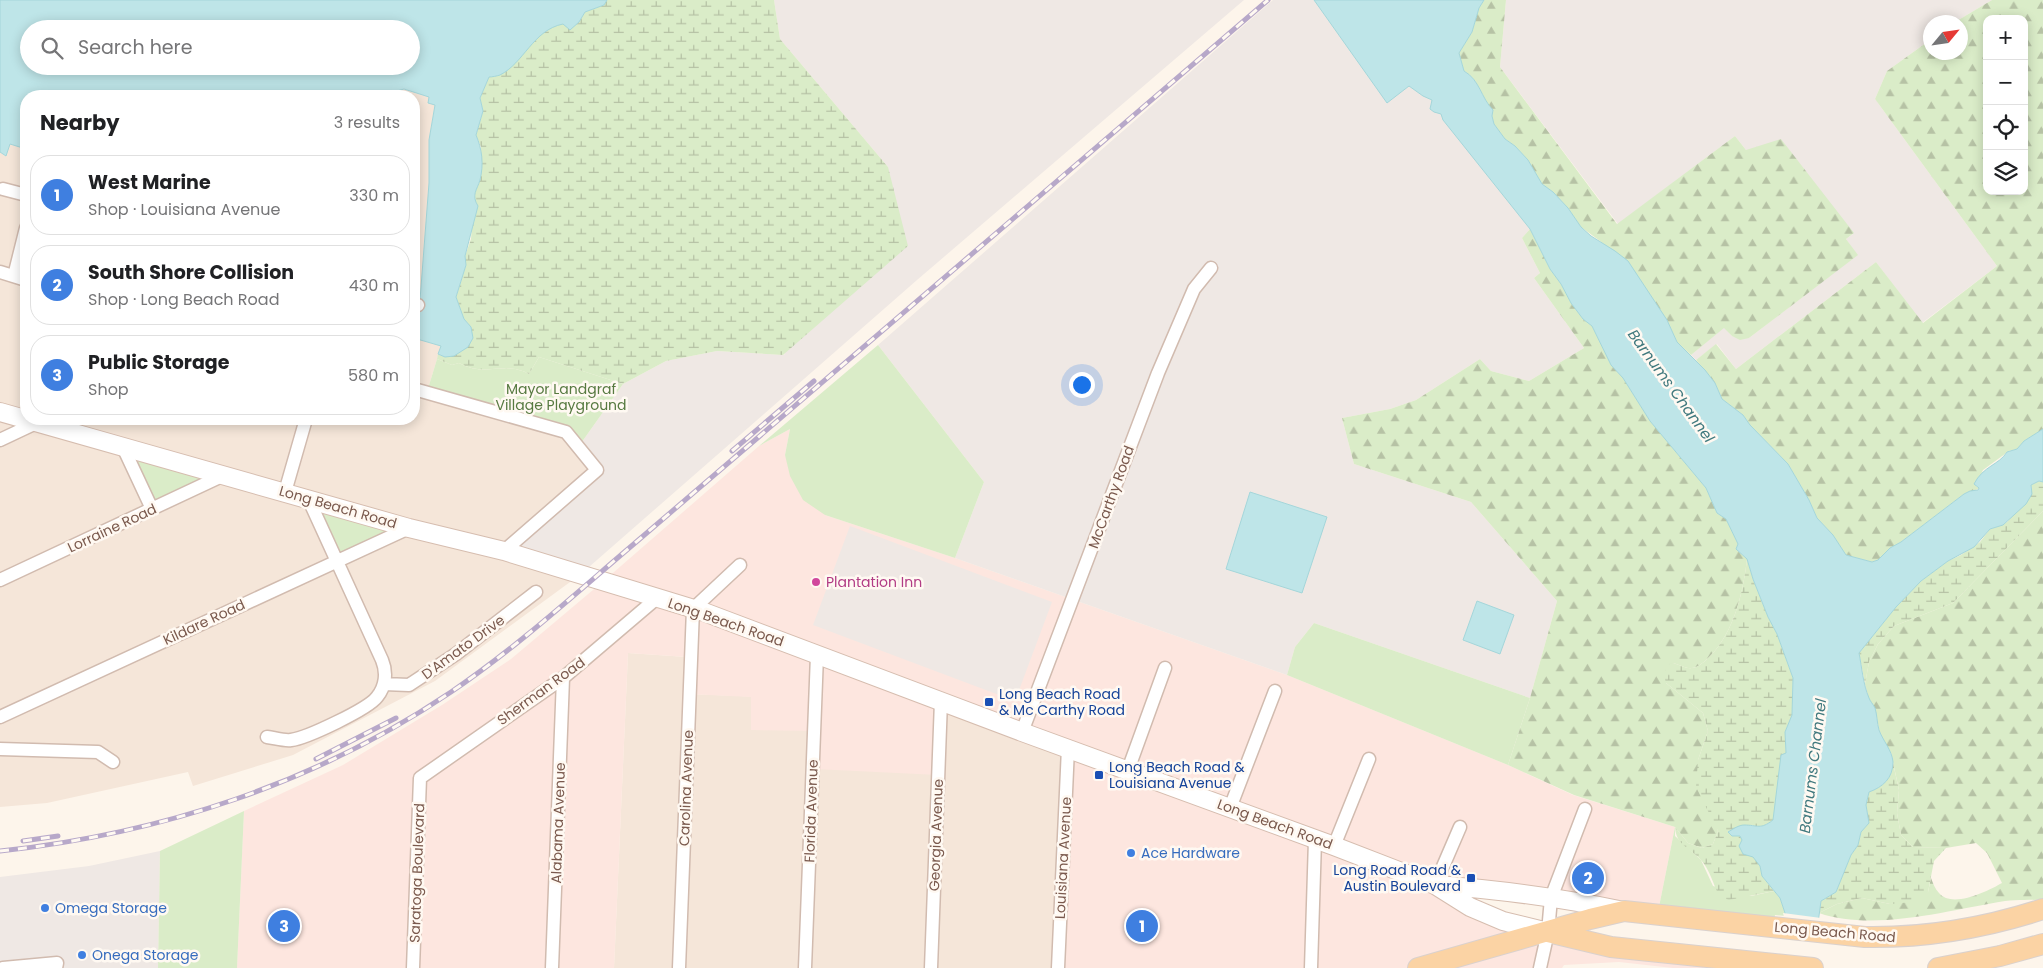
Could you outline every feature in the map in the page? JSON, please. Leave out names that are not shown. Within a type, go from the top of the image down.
[{"type":"main road","name":"Long Beach Road","points":[[0,412],[20,418]]},
{"type":"main road","name":"Long Beach Road","points":[[43,425],[308,498],[408,528],[504,551],[693,609],[1334,846],[1435,885],[1470,907],[1503,921],[1611,947],[1813,968]]},
{"type":"main road","name":"Long Beach Road","points":[[1435,885],[1552,898],[1624,911],[1866,938],[1903,938],[1949,932],[2008,921],[2043,909]]},
{"type":"main road","name":"Long Beach Road","points":[[1548,932],[1624,911]]},
{"type":"main road","points":[[1418,968],[1548,932]]},
{"type":"main road","points":[[1938,968],[2000,956],[2043,944]]},
{"type":"street","points":[[2,188],[20,193]]},
{"type":"street","name":"McCarthy Road","points":[[1022,732],[1158,373],[1194,289],[1211,268]]},
{"type":"street","points":[[0,272],[20,278]]},
{"type":"street","points":[[420,391],[566,432],[597,470],[504,551]]},
{"type":"street","points":[[0,440],[32,425]]},
{"type":"street","points":[[285,492],[304,425]]},
{"type":"street","points":[[124,447],[152,509]]},
{"type":"street","name":"Lorraine Road","points":[[0,580],[224,475]]},
{"type":"street","points":[[268,737],[290,740],[321,729],[371,703],[377,698],[384,684],[385,668],[382,660],[308,498]]},
{"type":"street","name":"Kildare Road","points":[[0,717],[408,528]]},
{"type":"street","points":[[693,609],[740,565]]},
{"type":"street","name":"D'Amato Drive","points":[[384,684],[409,685],[456,654],[536,592]]},
{"type":"street","name":"Sherman Road","points":[[420,778],[564,678],[657,598]]},
{"type":"street","name":"Carolina Avenue","points":[[679,968],[693,609]]},
{"type":"street","name":"Florida Avenue","points":[[805,968],[817,655]]},
{"type":"street","points":[[1128,770],[1165,668]]},
{"type":"street","name":"Alabama Avenue","points":[[552,968],[564,678]]},
{"type":"street","points":[[1230,808],[1275,691]]},
{"type":"street","name":"Georgia Avenue","points":[[931,968],[941,701]]},
{"type":"street","name":"Louisiana Avenue","points":[[1058,968],[1068,748]]},
{"type":"street","points":[[0,749],[98,752],[112,762]]},
{"type":"street","points":[[1334,846],[1369,759]]},
{"type":"street","name":"Saratoga Boulevard","points":[[414,968],[420,778]]},
{"type":"street","points":[[1540,968],[1548,932],[1552,898],[1585,809]]},
{"type":"street","points":[[1435,885],[1460,827]]},
{"type":"street","points":[[1312,968],[1315,840]]},
{"type":"street","points":[[3,968],[56,966]]},
{"type":"shaded area","points":[[774,0],[1244,0],[917,280],[581,574],[503,551],[597,469],[579,446],[623,384],[666,361],[717,351],[784,355],[888,167],[780,39]]},
{"type":"shaded area","points":[[1273,0],[1314,0],[1387,102],[1409,86],[1432,100],[1434,112],[1441,114],[1530,229],[1522,238],[1540,273],[1534,278],[1584,348],[1529,381],[1491,371],[1480,359],[1416,400],[1390,409],[1342,418],[1354,464],[1471,502],[1557,601],[1530,698],[1314,623],[1295,647],[1287,675],[955,558],[984,482],[878,345]]},
{"type":"shaded area","points":[[1506,0],[1992,0],[1967,15],[1923,15],[1923,45],[1887,71],[1875,99],[1997,266],[1922,323],[1876,262],[1736,369],[1717,344],[1696,360],[1691,355],[1724,327],[1732,336],[1749,338],[1857,255],[1846,239],[1853,234],[1746,150],[1735,136],[1618,224],[1500,67]]},
{"type":"shaded area","points":[[420,94],[429,97],[435,105],[429,140],[429,183],[420,300]]},
{"type":"shaded area","points":[[10,144],[20,147],[20,425],[420,425],[420,340],[441,346],[427,392],[566,431],[597,469],[581,574],[435,681],[293,755],[193,786],[188,772],[47,803],[0,807],[0,152],[6,156]]},
{"type":"shaded area","points":[[790,429],[785,455],[825,515],[955,558],[1287,675],[1508,765],[1573,795],[1675,827],[1658,912],[1435,886],[1507,921],[1758,968],[1673,968],[1619,962],[1564,965],[1562,968],[1059,968],[1069,749],[946,704],[938,775],[815,769],[816,731],[751,730],[751,697],[688,694],[687,657],[628,653],[614,968],[237,968],[244,811],[343,765],[442,705],[511,659],[759,446]]},
{"type":"shaded area","points":[[850,526],[1052,602],[1015,701],[813,625]]},
{"type":"shaded area","points":[[628,653],[687,657],[689,694],[945,704],[1069,749],[1059,968],[614,968]]},
{"type":"shaded area","points":[[160,851],[158,968],[0,968],[0,877],[89,866]]},
{"type":"green space","points":[[607,0],[774,0],[780,39],[888,167],[908,246],[783,355],[717,351],[666,361],[623,384],[539,357],[529,374],[511,368],[478,369],[459,363],[452,365],[437,359],[438,354],[442,356],[471,327],[464,319],[456,297],[466,265],[465,256],[471,239],[475,189],[480,181],[481,147],[476,135],[483,111],[480,98],[489,77],[499,74],[508,68],[543,32],[552,26],[562,23],[579,22],[585,12],[604,5]]},
{"type":"green space","points":[[1484,0],[1506,0],[1500,67],[1617,224],[1735,136],[1746,150],[1781,139],[1854,233],[1846,239],[1858,255],[1749,338],[1740,340],[1732,336],[1724,328],[1691,355],[1677,342],[1667,320],[1600,241],[1581,227],[1568,208],[1553,192],[1542,184],[1528,160],[1515,146],[1505,139],[1494,124],[1493,110],[1474,79],[1464,71],[1459,53],[1472,32],[1479,8]]},
{"type":"green space","points":[[1992,0],[2043,0],[2043,429],[2024,441],[2017,449],[2009,451],[1983,470],[1976,486],[1979,488],[1964,494],[1901,542],[1890,548],[1878,560],[1872,562],[1846,555],[1833,535],[1817,518],[1788,464],[1750,425],[1743,415],[1722,399],[1715,383],[1696,360],[1716,344],[1736,369],[1876,262],[1923,323],[1997,266],[1875,99],[1887,71],[1923,45],[1923,60],[1968,60],[1967,15]]},
{"type":"green space","points":[[1530,229],[1550,269],[1571,303],[1583,319],[1592,326],[1611,365],[1623,378],[1650,421],[1706,488],[1717,513],[1726,519],[1738,544],[1736,549],[1747,559],[1743,586],[1735,614],[1723,640],[1715,651],[1697,667],[1687,668],[1673,663],[1666,683],[1703,713],[1708,731],[1698,760],[1718,831],[1713,844],[1702,848],[1688,843],[1675,827],[1574,795],[1508,765],[1530,698],[1557,601],[1471,502],[1354,464],[1342,418],[1390,409],[1416,400],[1480,359],[1491,371],[1529,381],[1584,348],[1534,278],[1540,273],[1522,238]]},
{"type":"green space","points":[[878,345],[984,482],[955,558],[825,515],[803,500],[790,476],[785,455],[790,429],[759,446]]},
{"type":"green space","name":"Mayor Landgraf Village Playground","points":[[539,357],[623,384],[579,446],[566,431],[427,392],[437,359],[452,365],[459,363],[478,369],[511,368],[529,374]]},
{"type":"green space","points":[[130,453],[216,476],[153,504]]},
{"type":"green space","points":[[2039,481],[2043,482],[2043,511],[1953,603],[1894,626],[1878,644],[1869,662],[1865,684],[1859,653],[1896,607],[1921,581],[1948,561],[1980,542],[1990,529],[2003,525],[2008,521],[2032,490],[2031,485]]},
{"type":"green space","points":[[314,503],[401,528],[338,557]]},
{"type":"green space","points":[[2043,511],[2043,899],[2005,901],[1912,918],[1887,920],[1840,918],[1819,913],[1837,904],[1862,898],[1890,904],[1928,892],[1931,878],[1939,893],[1952,899],[1970,897],[2002,883],[1987,853],[1976,843],[1946,848],[1913,847],[1901,835],[1897,813],[1899,790],[1891,753],[1884,743],[1875,709],[1869,700],[1865,684],[1869,662],[1878,644],[1894,626],[1953,603]]},
{"type":"green space","points":[[1747,559],[1753,579],[1777,634],[1793,678],[1792,715],[1785,732],[1786,753],[1773,820],[1762,826],[1751,825],[1732,836],[1740,836],[1760,866],[1762,876],[1774,891],[1729,900],[1720,897],[1703,863],[1680,842],[1676,833],[1675,827],[1688,843],[1702,848],[1713,844],[1718,831],[1696,787],[1698,760],[1708,731],[1703,713],[1666,683],[1664,675],[1667,665],[1673,663],[1690,668],[1699,666],[1715,651],[1723,640],[1735,614],[1743,586]]},
{"type":"green space","points":[[1314,623],[1530,698],[1508,765],[1287,675],[1295,647]]},
{"type":"green space","points":[[1893,763],[1899,790],[1897,813],[1901,835],[1913,847],[1946,848],[1934,861],[1928,892],[1923,901],[1890,904],[1862,898],[1837,904],[1819,913],[1821,901],[1836,892],[1851,855],[1858,845],[1861,832],[1869,823],[1866,805],[1869,792],[1879,787],[1885,781]]},
{"type":"green space","points":[[244,811],[237,968],[158,968],[160,851]]},
{"type":"green space","points":[[1675,827],[1675,836],[1701,860],[1713,886],[1751,896],[1774,891],[1780,898],[1786,916],[1775,915],[1773,925],[1658,912]]},
{"type":"water","points":[[0,0],[607,0],[604,5],[585,12],[579,22],[570,30],[563,24],[553,27],[536,40],[508,70],[500,75],[489,77],[480,98],[483,111],[476,135],[480,146],[482,162],[480,180],[475,196],[478,206],[465,256],[466,265],[456,297],[464,319],[471,327],[473,338],[468,347],[454,356],[445,357],[438,354],[441,346],[420,340],[420,300],[429,183],[429,140],[435,105],[428,103],[429,97],[420,94],[420,90],[20,90],[20,147],[10,144],[6,156],[0,152]]},
{"type":"water","name":"Barnums Channel","points":[[1314,0],[1484,0],[1479,8],[1472,32],[1459,53],[1464,71],[1474,79],[1493,110],[1494,124],[1505,139],[1515,146],[1528,160],[1542,184],[1553,192],[1568,208],[1581,227],[1628,261],[1667,320],[1677,342],[1705,370],[1715,383],[1722,399],[1743,415],[1750,425],[1788,464],[1817,518],[1833,535],[1846,555],[1872,562],[1878,560],[1890,548],[1901,542],[1964,494],[1978,490],[1979,488],[1974,484],[1986,469],[2000,460],[2007,452],[2017,449],[2024,441],[2043,429],[2043,482],[2039,481],[2031,485],[2032,494],[2026,504],[2003,525],[1990,529],[1974,547],[1948,561],[1921,581],[1896,607],[1859,653],[1865,687],[1869,699],[1875,708],[1879,730],[1891,753],[1893,768],[1886,781],[1869,792],[1866,805],[1869,823],[1861,832],[1858,845],[1851,855],[1836,892],[1821,901],[1812,968],[1786,916],[1780,898],[1762,876],[1760,866],[1753,857],[1743,854],[1739,846],[1742,840],[1740,836],[1732,836],[1728,832],[1744,825],[1762,826],[1773,820],[1781,755],[1786,753],[1785,732],[1792,715],[1793,678],[1777,634],[1753,579],[1747,559],[1736,549],[1738,544],[1726,519],[1717,513],[1706,488],[1650,421],[1623,378],[1611,365],[1592,326],[1583,319],[1571,303],[1550,269],[1530,229],[1443,120],[1441,114],[1430,109],[1432,100],[1409,86],[1387,103]]},
{"type":"water","points":[[1250,492],[1327,517],[1302,593],[1226,569]]},
{"type":"water","points":[[1477,601],[1514,615],[1500,654],[1463,640]]},
{"type":"pier","points":[[1783,913],[1821,918],[1815,968],[1777,968]]},
{"type":"railway","points":[[0,851],[60,843],[119,832],[178,817],[235,799],[291,778],[346,753],[399,724],[451,692],[499,657],[568,601],[1268,0]]},
{"type":"railway","points":[[732,451],[814,381]]},
{"type":"railway","points":[[316,759],[396,718]]},
{"type":"railway","points":[[23,841],[58,836]]},
{"type":"place","name":"Plantation Inn","points":[[816,582]]},
{"type":"place","name":"Long Beach Road & Mc Carthy Road","points":[[989,702]]},
{"type":"place","name":"Long Beach Road & Louisiana Avenue","points":[[1099,775]]},
{"type":"place","name":"Ace Hardware","points":[[1131,853]]},
{"type":"place","name":"Long Road Road & Austin Boulevard","points":[[1471,878]]},
{"type":"place","name":"South Shore Collision","points":[[1588,878]]},
{"type":"place","name":"Omega Storage","points":[[45,908]]},
{"type":"place","name":"Public Storage","points":[[284,926]]},
{"type":"place","name":"West Marine","points":[[1142,926]]},
{"type":"place","name":"Onega Storage","points":[[82,955]]}]
